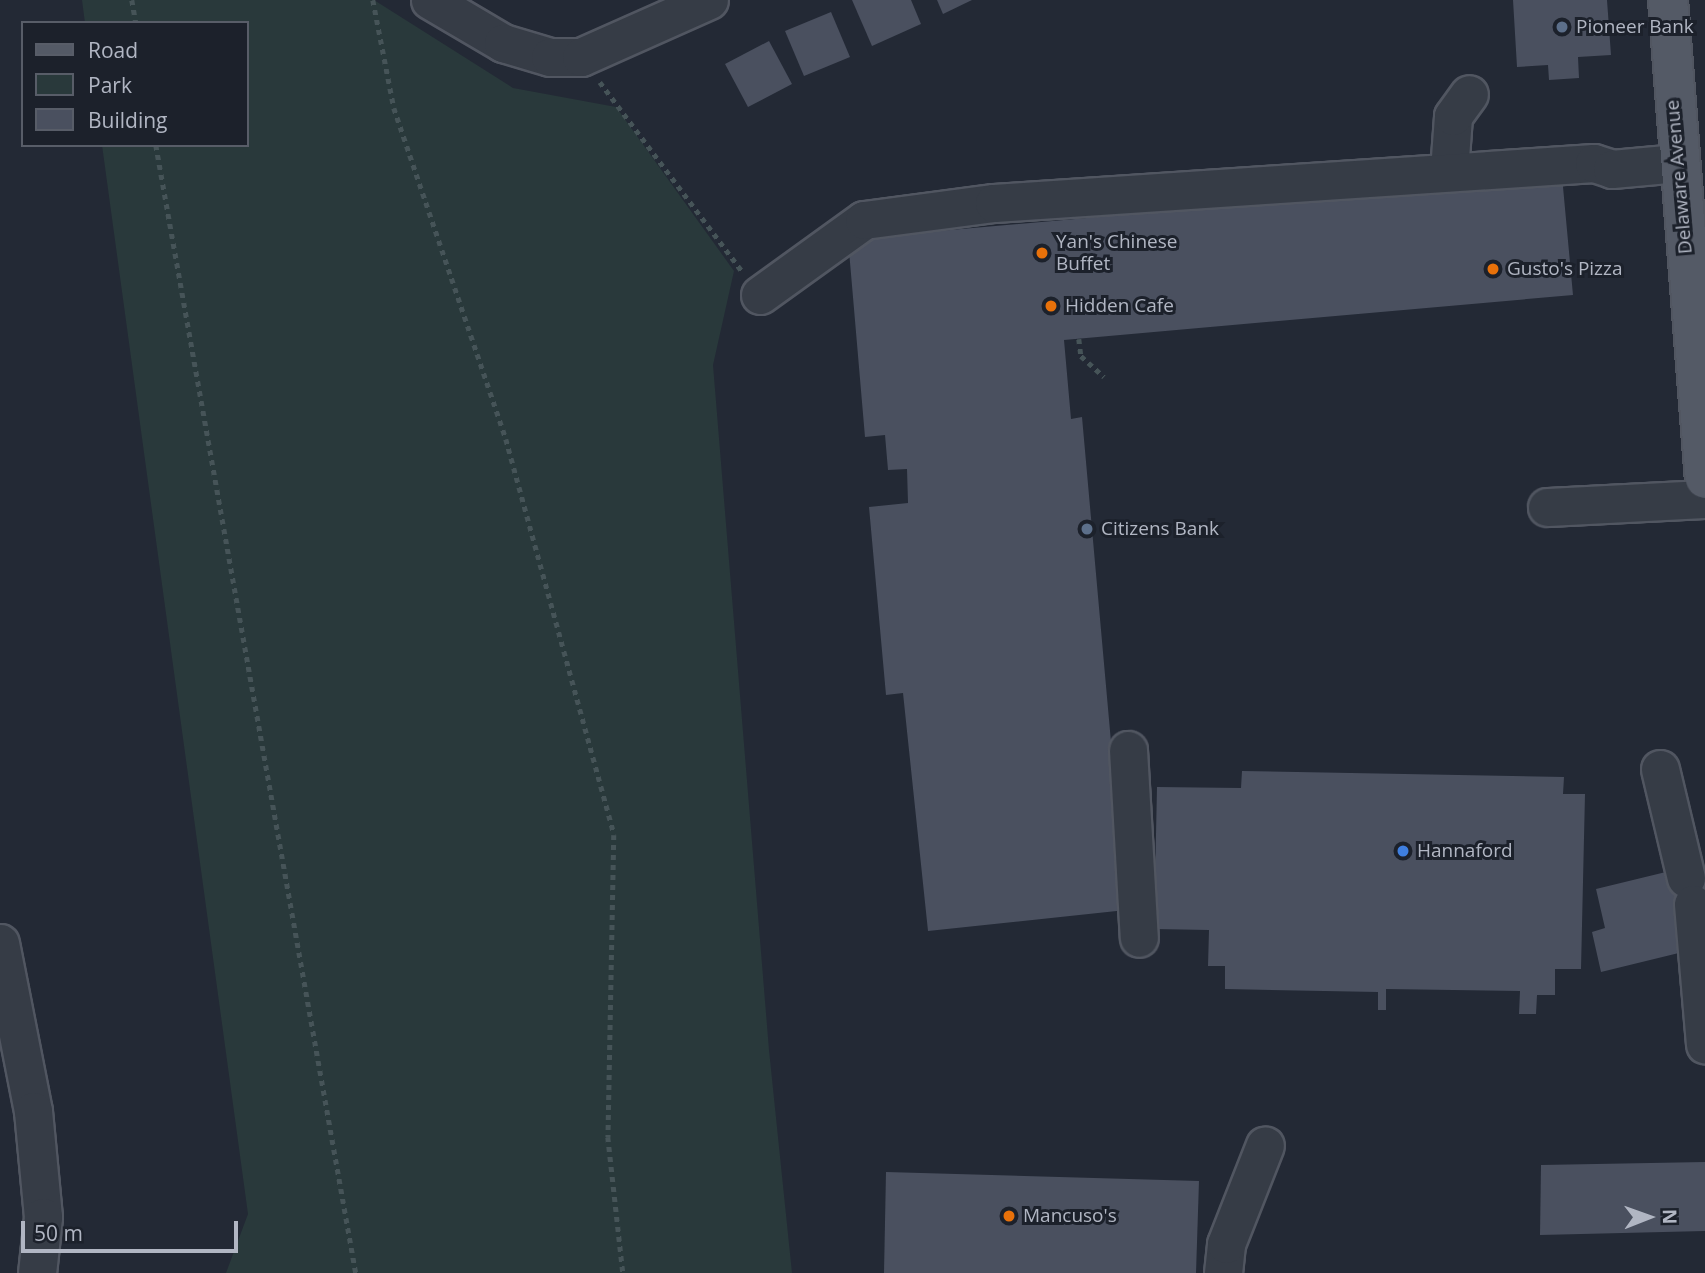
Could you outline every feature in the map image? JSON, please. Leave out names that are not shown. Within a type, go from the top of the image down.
[{"type":"main road","name":"Delaware Avenue","points":[[1670,1],[1678,163],[1699,341],[1705,480]]},
{"type":"street","points":[[430,0],[503,43],[550,57],[581,57],[709,0]]},
{"type":"street","points":[[1449,172],[1453,116],[1469,94]]},
{"type":"street","points":[[760,295],[864,220],[993,202],[1594,163],[1612,169],[1678,163]]},
{"type":"street","points":[[1547,507],[1705,499]]},
{"type":"street","points":[[1128,750],[1139,938]]},
{"type":"street","points":[[1660,769],[1689,891],[1705,1044]]},
{"type":"street","points":[[0,943],[33,1111],[43,1217],[37,1273]]},
{"type":"street","points":[[1223,1273],[1226,1244],[1265,1146]]},
{"type":"path","points":[[132,0],[136,21]]},
{"type":"path","points":[[373,0],[394,107],[506,439],[614,835],[608,1137],[623,1273]]},
{"type":"path","points":[[581,57],[760,295]]},
{"type":"path","points":[[156,147],[356,1273]]},
{"type":"path","points":[[1079,339],[1081,356],[1104,377]]},
{"type":"green space","points":[[82,0],[374,0],[513,88],[616,107],[734,271],[713,365],[769,1050],[792,1273],[226,1273],[248,1214],[102,147],[248,147],[248,21],[85,21]]},
{"type":"building","points":[[852,0],[911,0],[921,24],[872,46]]},
{"type":"building","points":[[937,0],[972,0],[943,14]]},
{"type":"building","name":"Pioneer Bank","points":[[1513,0],[1607,0],[1611,55],[1578,57],[1579,78],[1549,80],[1548,65],[1517,67]]},
{"type":"building","points":[[831,12],[850,57],[804,76],[785,31]]},
{"type":"building","points":[[769,41],[792,84],[748,107],[725,64]]},
{"type":"building","points":[[1562,176],[1573,295],[1064,340],[1071,419],[1082,417],[1126,910],[928,931],[903,693],[886,695],[869,507],[908,503],[907,469],[888,470],[885,435],[865,437],[848,239]]},
{"type":"building","points":[[1242,771],[1564,777],[1563,794],[1585,794],[1581,969],[1555,969],[1555,995],[1537,995],[1536,1014],[1519,1014],[1520,991],[1386,989],[1386,1010],[1378,1010],[1378,992],[1225,989],[1225,966],[1208,966],[1209,930],[1154,929],[1157,787],[1241,788]]},
{"type":"building","points":[[1670,871],[1700,874],[1705,895],[1687,951],[1601,972],[1592,932],[1605,928],[1596,889]]},
{"type":"building","points":[[1705,1162],[1705,1231],[1540,1235],[1541,1165]]},
{"type":"building","points":[[886,1172],[1199,1181],[1196,1273],[884,1273]]},
{"type":"place","name":"Pioneer Bank","points":[[1562,27]]},
{"type":"place","name":"Yan's Chinese Buffet","points":[[1042,253]]},
{"type":"place","name":"Gusto's Pizza","points":[[1493,269]]},
{"type":"place","name":"Hidden Cafe","points":[[1051,306]]},
{"type":"place","name":"Citizens Bank","points":[[1087,529]]},
{"type":"place","name":"Hannaford","points":[[1403,851]]},
{"type":"place","name":"Mancuso's","points":[[1009,1216]]}]
